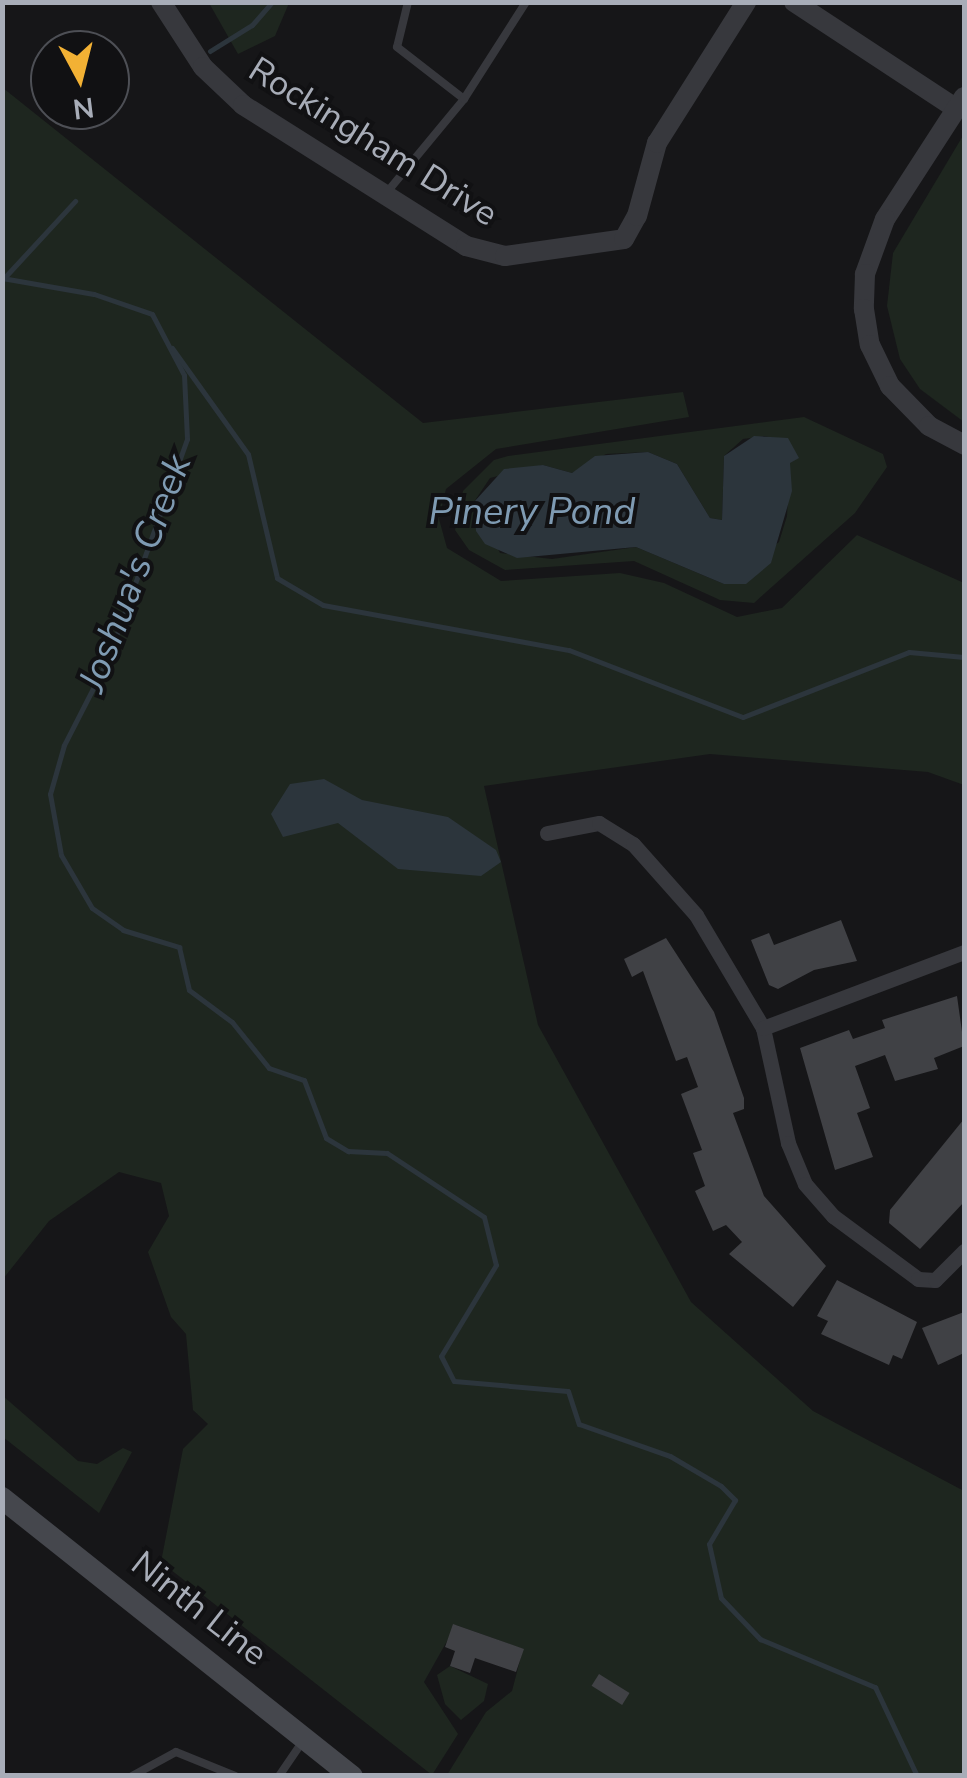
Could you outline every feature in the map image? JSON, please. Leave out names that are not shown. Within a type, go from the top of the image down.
[{"type":"main road","name":"Ninth Line","points":[[2,1498],[352,1776]]},
{"type":"street","name":"Rockingham Drive","points":[[161,2],[222,87],[384,195],[490,254],[624,239],[637,216],[657,143],[746,2]]},
{"type":"street","points":[[794,2],[961,103],[885,219],[865,274],[864,309],[870,344],[890,386],[929,426],[964,446]]},
{"type":"street","points":[[547,833],[599,823],[633,844],[696,915],[763,1028],[788,1143],[805,1184],[833,1216],[918,1280],[935,1280],[964,1251]]},
{"type":"street","points":[[763,1028],[964,952]]},
{"type":"lane","points":[[408,2],[397,48],[464,99]]},
{"type":"lane","points":[[384,195],[464,99],[526,2]]},
{"type":"lane","points":[[280,1776],[306,1737]]},
{"type":"lane","points":[[132,1776],[176,1752],[236,1776]]},
{"type":"shaded area","points":[[209,3],[289,3],[275,36],[238,54]]},
{"type":"shaded area","points":[[3,88],[30,110],[30,130],[56,130],[423,423],[683,392],[689,417],[496,449],[446,489],[439,519],[447,548],[501,581],[620,573],[664,583],[737,617],[782,608],[857,535],[964,583],[964,785],[928,772],[710,754],[484,786],[538,1025],[691,1302],[813,1411],[964,1491],[964,1775],[447,1775],[486,1712],[512,1691],[523,1649],[456,1625],[424,1682],[458,1734],[432,1775],[161,1562],[183,1449],[208,1424],[193,1410],[186,1334],[171,1317],[148,1252],[169,1216],[161,1183],[119,1172],[49,1221],[3,1279]]},
{"type":"shaded area","points":[[964,134],[964,422],[920,389],[900,359],[887,306],[893,253]]},
{"type":"shaded area","points":[[804,417],[883,454],[887,467],[855,513],[754,603],[720,600],[634,561],[505,570],[469,550],[455,530],[463,491],[494,460]],"holes":[[[764,436],[783,440],[790,463],[787,516],[779,542],[724,584],[636,547],[552,559],[500,553],[474,502],[490,478],[543,465],[572,473],[606,454],[648,452],[677,464],[710,518],[722,520],[724,456],[743,439]]]},
{"type":"shaded area","points":[[3,1396],[78,1461],[97,1464],[123,1448],[132,1452],[99,1513],[3,1437]]},
{"type":"shaded area","points":[[450,1666],[488,1684],[484,1701],[461,1720],[445,1704],[437,1675]]},
{"type":"water","name":"Pinery Pond","points":[[754,436],[788,438],[799,458],[790,463],[792,491],[771,563],[746,584],[724,584],[636,547],[517,558],[485,544],[476,531],[474,502],[504,469],[543,465],[572,473],[595,456],[648,452],[677,464],[710,518],[722,520],[724,456]]},
{"type":"water","points":[[324,779],[362,800],[448,817],[496,850],[501,862],[481,876],[398,869],[338,823],[283,837],[271,814],[290,784]]},
{"type":"building","points":[[841,920],[857,961],[814,970],[778,989],[769,985],[751,940],[769,933],[774,945]]},
{"type":"building","points":[[666,938],[714,1012],[744,1098],[744,1109],[733,1113],[764,1196],[826,1266],[793,1307],[729,1254],[742,1242],[726,1225],[713,1231],[695,1191],[705,1186],[693,1153],[702,1150],[681,1094],[698,1087],[687,1057],[676,1061],[643,971],[632,977],[624,959]]},
{"type":"building","points":[[957,996],[964,1046],[934,1058],[938,1069],[895,1081],[885,1055],[855,1066],[870,1108],[857,1113],[873,1157],[835,1170],[800,1048],[849,1030],[853,1039],[885,1028],[882,1020]]},
{"type":"building","points":[[964,1119],[964,1202],[920,1249],[889,1223],[890,1210]]},
{"type":"building","points":[[837,1280],[917,1322],[902,1359],[893,1355],[889,1365],[821,1334],[828,1321],[817,1316]]},
{"type":"building","points":[[964,1312],[964,1353],[938,1365],[922,1328]]},
{"type":"building","points":[[453,1624],[524,1649],[516,1672],[475,1658],[470,1673],[450,1666],[455,1651],[445,1647]]},
{"type":"building","points":[[599,1674],[630,1693],[622,1705],[592,1686]]},
{"type":"waterway","points":[[210,51],[252,25],[272,2]]},
{"type":"waterway","points":[[4,278],[75,201]]},
{"type":"waterway","name":"Joshua's Creek","points":[[2,278],[94,294],[152,314],[184,375],[187,439],[108,659],[64,745],[50,794],[61,855],[92,908],[123,930],[179,947],[189,990],[232,1022],[269,1068],[304,1080],[326,1138],[348,1151],[387,1153],[484,1217],[496,1265],[441,1356],[454,1381],[568,1391],[579,1424],[670,1456],[721,1486],[735,1500],[709,1544],[721,1598],[760,1639],[875,1687],[917,1776]]},
{"type":"waterway","points":[[172,348],[248,454],[277,578],[323,605],[569,650],[743,717],[909,652],[964,657]]}]
